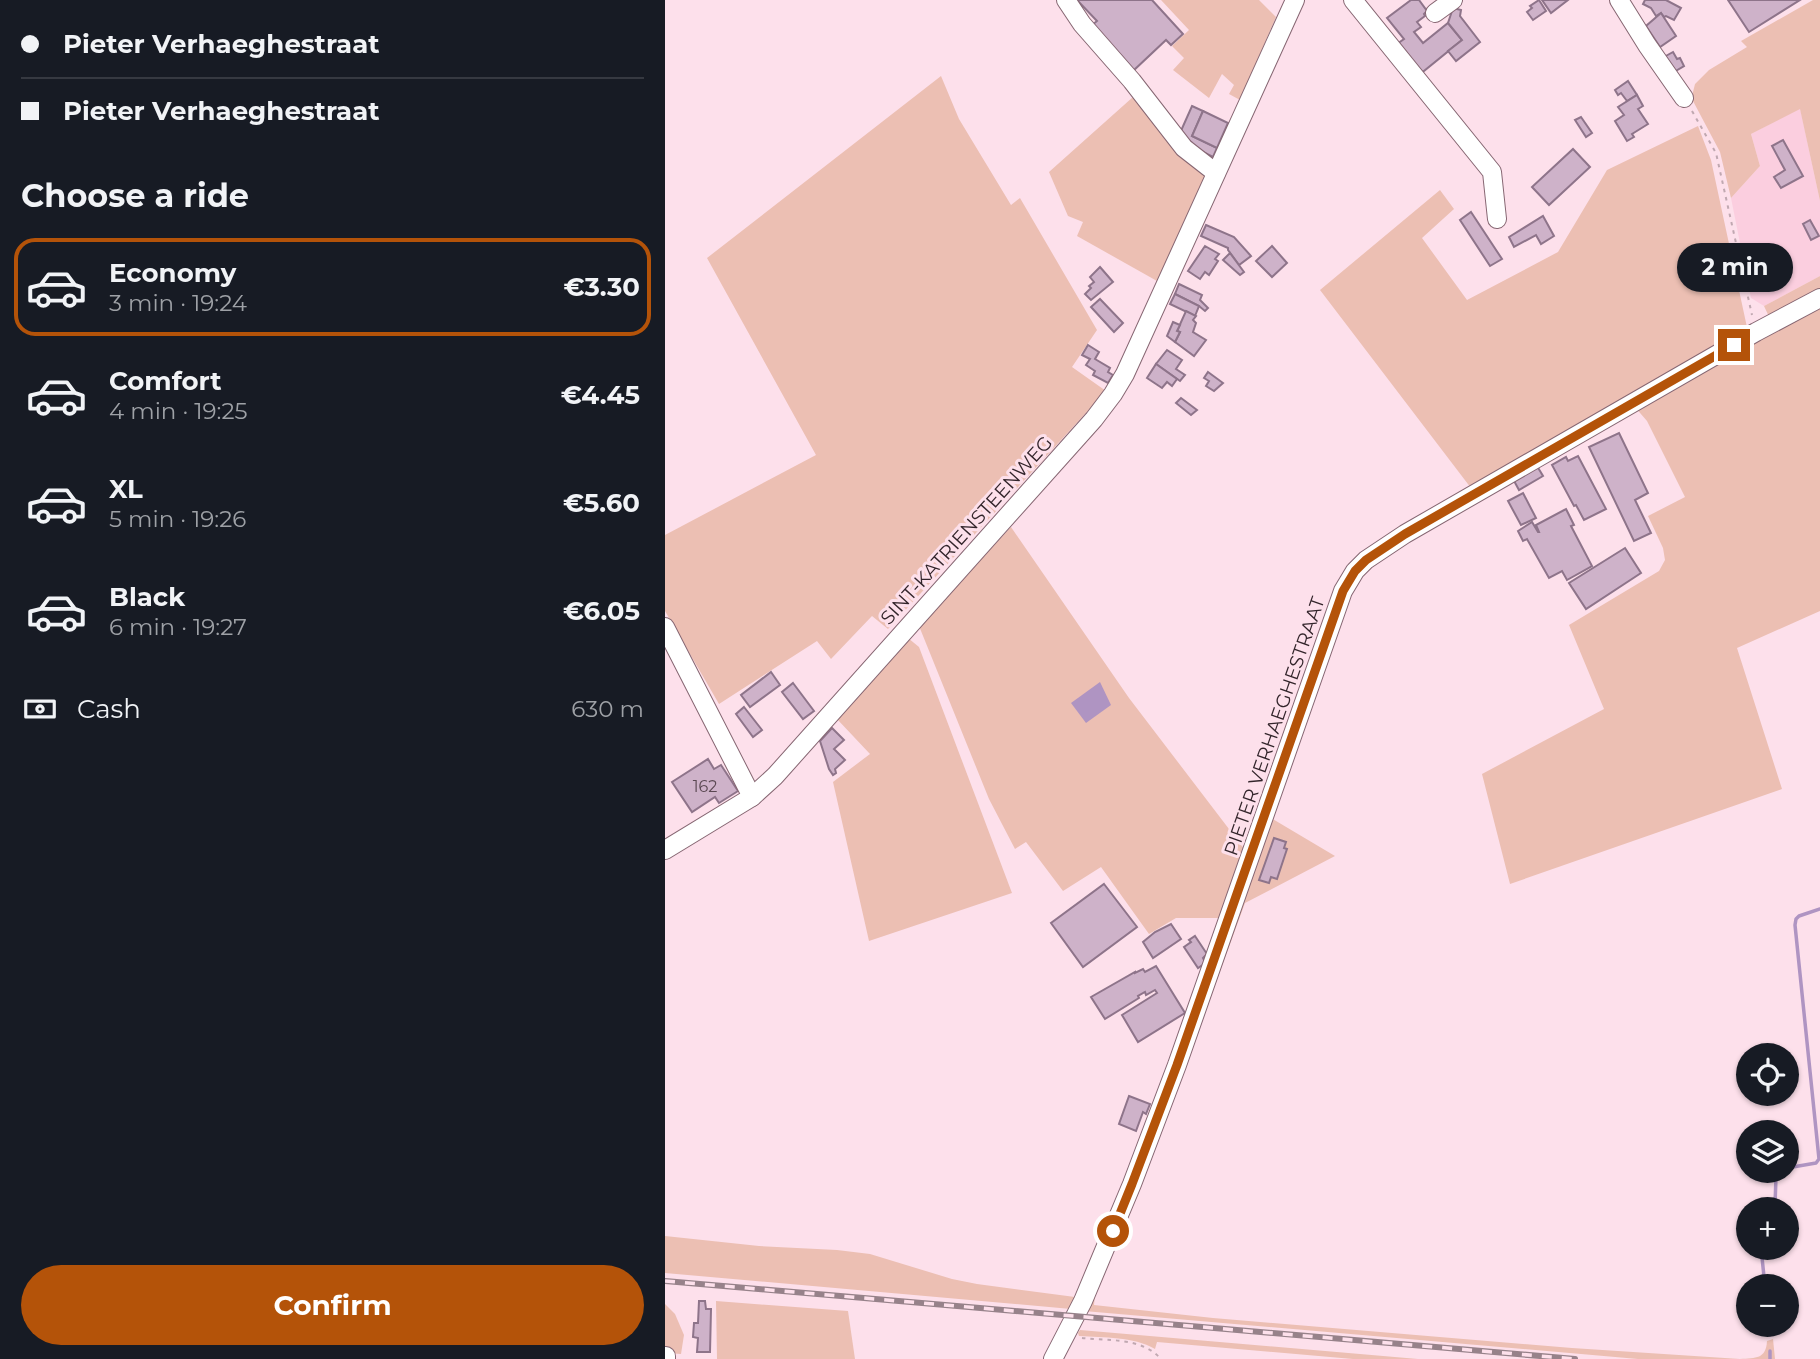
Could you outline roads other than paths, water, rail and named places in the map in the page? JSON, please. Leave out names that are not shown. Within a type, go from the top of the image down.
[{"type":"street","points":[[1066,0],[1082,24],[1132,81],[1184,148],[1216,173]]},
{"type":"street","name":"SINT-KATRIENSTEENWEG","points":[[665,850],[752,797],[775,776],[1094,419],[1113,394],[1125,374],[1296,0]]},
{"type":"street","points":[[1353,0],[1492,172],[1497,219]]},
{"type":"street","points":[[1436,13],[1453,0]]},
{"type":"street","points":[[1619,0],[1684,98]]},
{"type":"street","name":"PIETER VERHAEGHESTRAAT","points":[[1053,1359],[1068,1333],[1132,1184],[1168,1089],[1338,604],[1355,571],[1366,560],[1405,534],[1820,298]]},
{"type":"street","points":[[665,627],[752,797]]},
{"type":"waterway","points":[[1799,1166],[1816,1163],[1819,1159],[1795,925],[1799,916],[1820,909]]},
{"type":"waterway","points":[[1775,1197],[1776,1183]]},
{"type":"waterway","points":[[1762,1260],[1764,1274]]},
{"type":"waterway","points":[[1770,1351],[1770,1359]]},
{"type":"railway","points":[[665,1281],[1575,1359]]}]
